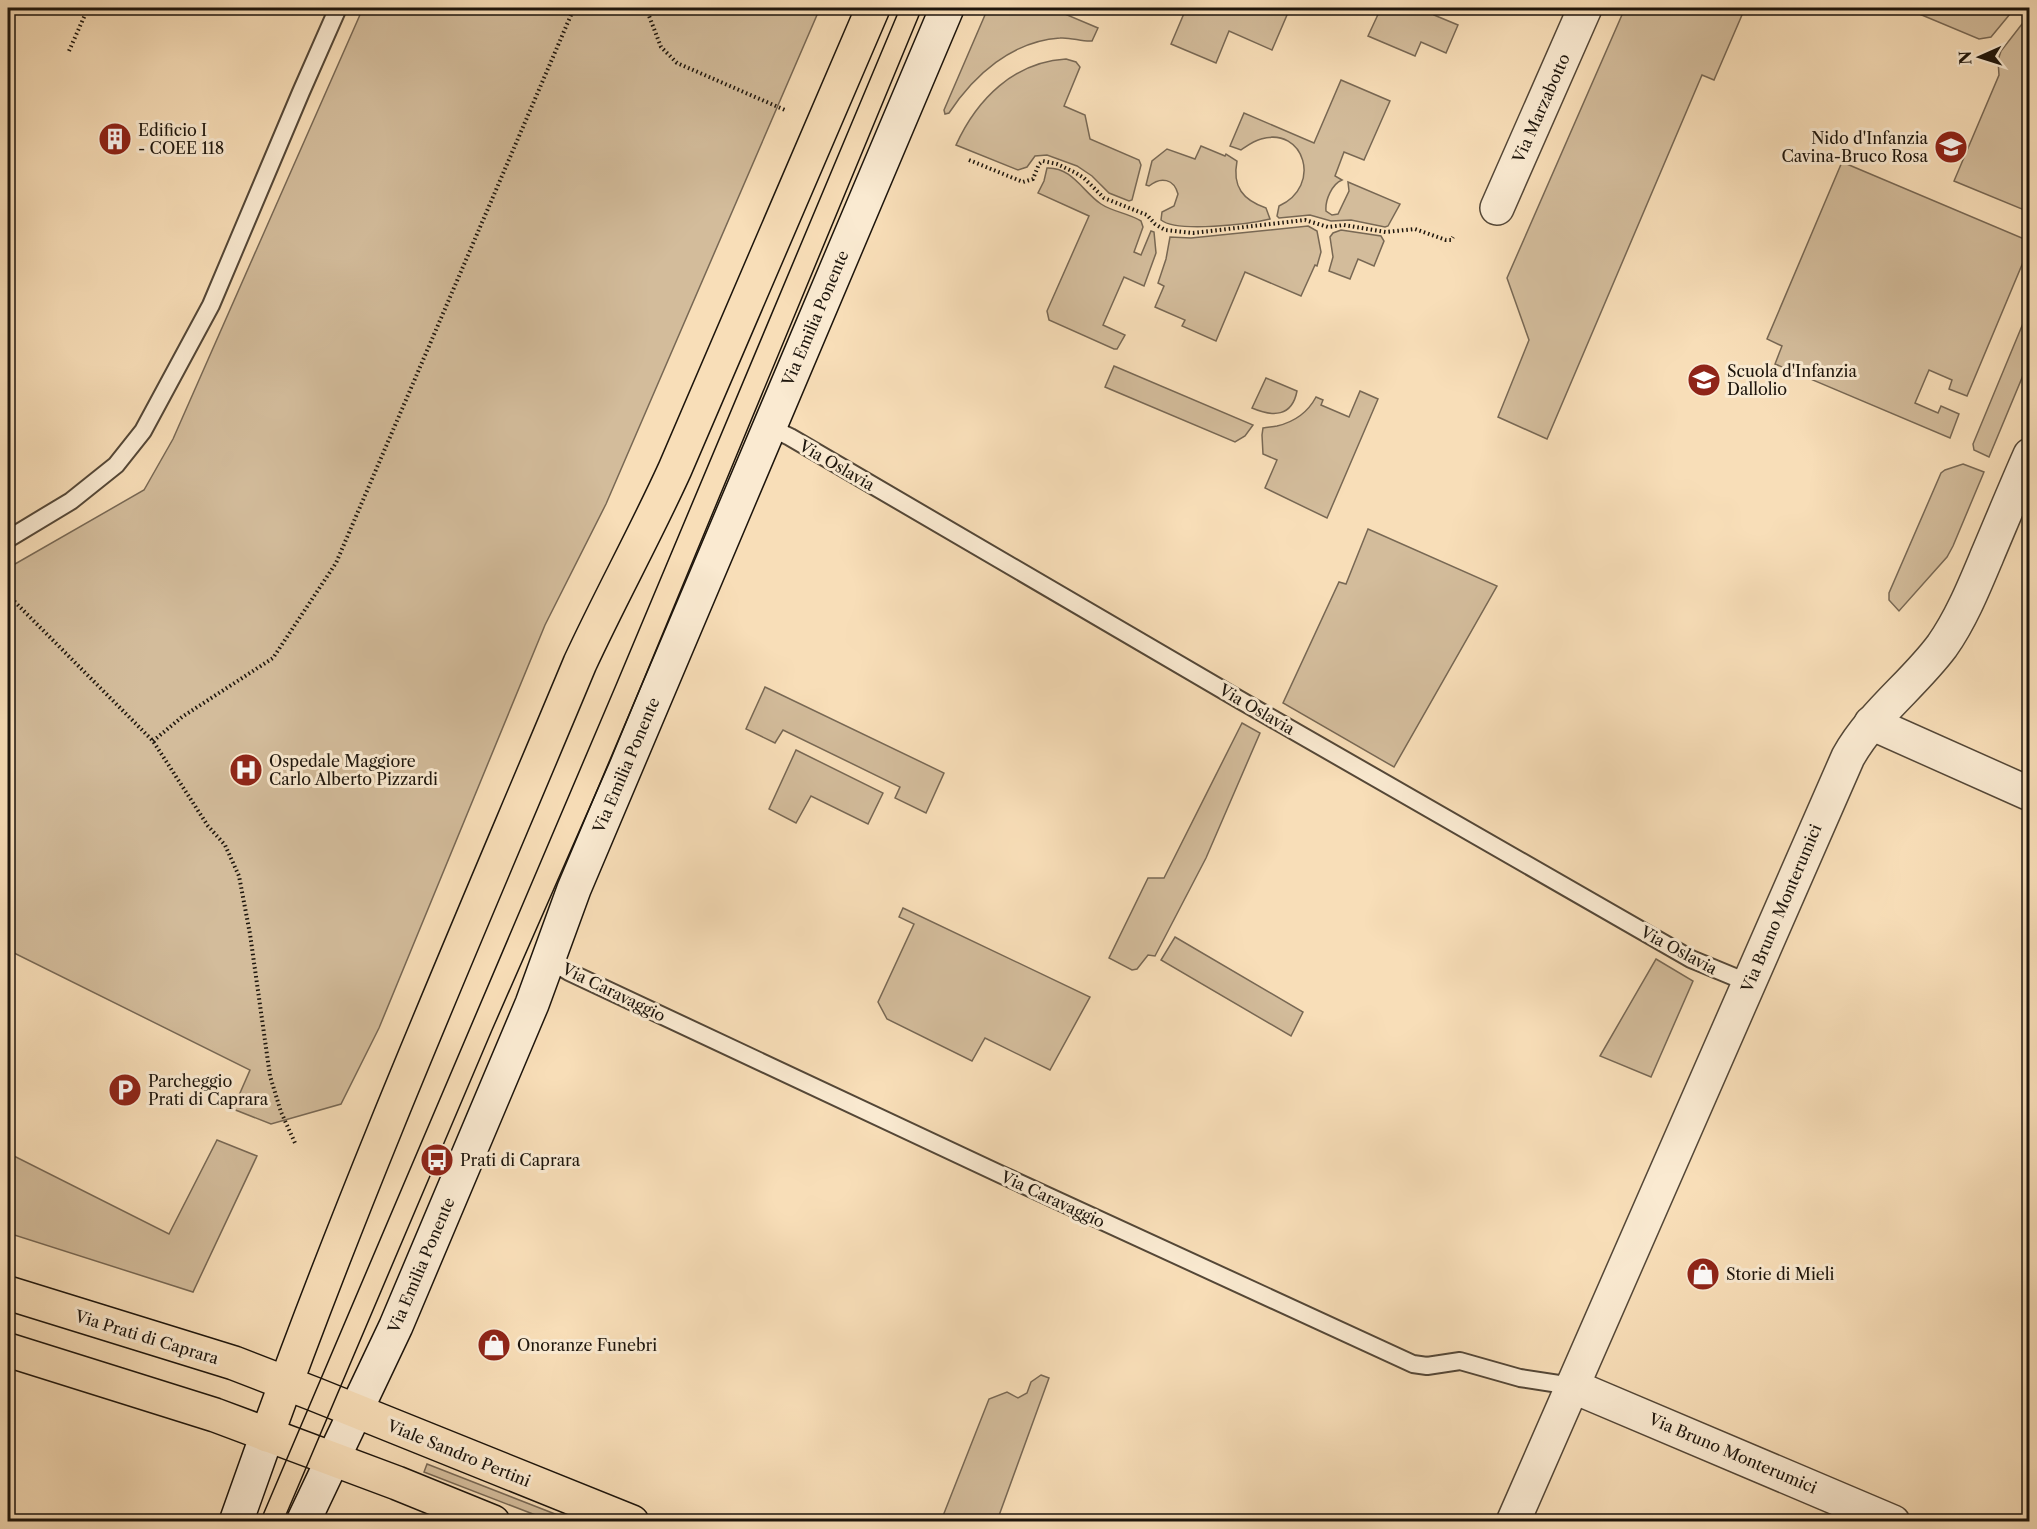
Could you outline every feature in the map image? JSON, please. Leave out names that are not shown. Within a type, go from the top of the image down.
[{"type":"main road","points":[[267,1435],[318,1296],[406,1078],[580,663],[675,469],[873,8]]},
{"type":"main road","name":"Via Prati di Caprara","points":[[8,1293],[234,1364],[286,1383]]},
{"type":"main road","points":[[8,1350],[215,1415],[493,1521]]},
{"type":"main road","name":"Viale Sandro Pertini","points":[[286,1383],[633,1521]]},
{"type":"street","name":"Via Emilia Ponente","points":[[303,1521],[396,1326],[532,1004],[574,889],[947,8]]},
{"type":"street","name":"Via Marzabotto","points":[[1497,208],[1585,8]]},
{"type":"street","name":"Via Bruno Monterumici","points":[[1513,1521],[1848,757],[1871,723],[1942,646],[1956,623],[1969,598],[2030,455]]},
{"type":"street","points":[[1871,723],[2030,794]]},
{"type":"street","name":"Via Bruno Monterumici","points":[[1572,1386],[1893,1521]]},
{"type":"street","points":[[236,1521],[267,1435]]},
{"type":"lane","points":[[8,539],[71,501],[116,465],[143,431],[211,305],[338,8]]},
{"type":"lane","name":"Via Oslavia","points":[[769,427],[790,437],[1261,712],[1691,959],[1749,983]]},
{"type":"lane","name":"Via Caravaggio","points":[[549,960],[569,972],[991,1170],[1413,1364],[1427,1366],[1460,1361],[1520,1378],[1572,1386]]},
{"type":"path","points":[[69,51],[88,8]]},
{"type":"path","points":[[153,741],[182,717],[273,658],[336,563],[574,8]]},
{"type":"path","points":[[646,8],[661,47],[677,63],[785,110]]},
{"type":"path","points":[[969,160],[1023,182],[1033,179],[1042,161],[1057,164],[1084,178],[1104,198],[1140,211],[1159,227],[1175,232],[1193,233],[1305,220],[1328,226],[1344,225],[1386,232],[1415,229],[1446,240],[1451,240],[1453,237]]},
{"type":"path","points":[[8,595],[153,741],[208,826],[225,845],[239,876],[250,934],[270,1076],[295,1143]]},
{"type":"shaded area","name":"Ospedale Maggiore Carlo Alberto Pizzardi","points":[[363,8],[820,8],[606,504],[545,625],[379,1028],[341,1104],[271,1124],[233,1109],[250,1070],[8,950],[8,568],[144,490],[173,439]]},
{"type":"shaded area","points":[[988,8],[1054,8],[1098,28],[1092,41],[1064,38],[1042,41],[1010,53],[982,73],[949,113],[945,114],[944,110]]},
{"type":"shaded area","points":[[1179,8],[1290,8],[1272,50],[1229,31],[1216,63],[1171,44],[1185,11]]},
{"type":"shaded area","points":[[1381,8],[1436,8],[1434,15],[1458,25],[1446,53],[1421,42],[1415,56],[1368,36]]},
{"type":"shaded area","points":[[1625,8],[1745,8],[1714,80],[1702,75],[1547,439],[1498,417],[1529,340],[1507,278]]},
{"type":"shaded area","points":[[1905,8],[2015,8],[1991,37],[1979,39]]},
{"type":"shaded area","points":[[2029,15],[2029,212],[1954,181],[1999,75],[1998,60],[2001,51]]},
{"type":"shaded area","points":[[1066,59],[1076,62],[1080,67],[1064,106],[1085,115],[1090,139],[1139,160],[1141,165],[1132,200],[1129,201],[1109,193],[1092,176],[1077,166],[1047,155],[1035,156],[1027,167],[1018,170],[956,145],[975,113],[999,86],[1030,67]]},
{"type":"shaded area","points":[[1341,80],[1390,101],[1364,160],[1344,152],[1335,176],[1342,180],[1330,193],[1326,211],[1332,215],[1338,214],[1349,191],[1348,182],[1400,204],[1388,226],[1385,227],[1351,220],[1331,221],[1310,215],[1279,218],[1277,216],[1279,206],[1293,197],[1301,185],[1304,173],[1303,160],[1297,149],[1288,141],[1276,137],[1258,140],[1241,150],[1230,146],[1244,113],[1314,143]]},
{"type":"shaded area","points":[[1201,146],[1225,156],[1226,154],[1237,161],[1236,178],[1241,191],[1251,201],[1266,208],[1270,219],[1197,227],[1169,224],[1161,220],[1162,212],[1174,206],[1178,194],[1170,182],[1162,180],[1149,186],[1146,185],[1152,161],[1167,149],[1195,159]]},
{"type":"shaded area","points":[[1842,162],[2029,241],[2029,248],[1967,396],[1949,389],[1952,380],[1929,370],[1915,403],[1938,413],[1941,406],[1959,414],[1950,438],[1775,364],[1782,346],[1767,339]]},
{"type":"shaded area","points":[[1047,168],[1056,169],[1070,176],[1101,204],[1141,221],[1143,227],[1134,252],[1141,255],[1151,231],[1154,232],[1156,253],[1144,286],[1124,277],[1103,325],[1125,335],[1117,349],[1049,320],[1047,311],[1089,216],[1038,193]]},
{"type":"shaded area","points":[[1308,226],[1317,231],[1321,252],[1317,266],[1315,265],[1301,296],[1245,272],[1216,341],[1182,326],[1185,320],[1155,307],[1164,286],[1158,283],[1170,237],[1191,238]]},
{"type":"shaded area","points":[[1341,230],[1381,236],[1384,241],[1374,266],[1358,259],[1350,279],[1329,271],[1333,257],[1330,237]]},
{"type":"shaded area","points":[[2029,309],[2029,361],[1989,457],[1974,450],[1973,444]]},
{"type":"shaded area","points":[[1114,366],[1253,425],[1245,436],[1235,442],[1105,387]]},
{"type":"shaded area","points":[[1266,378],[1297,391],[1291,406],[1286,410],[1280,413],[1267,413],[1252,408]]},
{"type":"shaded area","points":[[1360,391],[1378,399],[1327,518],[1265,488],[1277,460],[1263,454],[1263,428],[1277,426],[1295,419],[1305,412],[1316,397],[1323,400],[1321,405],[1349,417]]},
{"type":"shaded area","points":[[1963,464],[1984,472],[1953,546],[1947,557],[1899,611],[1889,600],[1889,593],[1941,473]]},
{"type":"shaded area","points":[[1368,529],[1497,586],[1394,767],[1283,703],[1339,582],[1346,584]]},
{"type":"shaded area","points":[[765,687],[944,773],[926,813],[895,798],[900,787],[783,730],[775,743],[746,729]]},
{"type":"shaded area","points":[[1242,723],[1260,733],[1206,858],[1155,956],[1148,955],[1137,969],[1132,970],[1109,958],[1148,878],[1164,878]]},
{"type":"shaded area","points":[[796,750],[883,793],[868,824],[811,796],[796,823],[769,809]]},
{"type":"shaded area","points":[[903,908],[1090,997],[1050,1070],[985,1038],[972,1061],[887,1019],[878,1002],[914,924],[899,917]]},
{"type":"shaded area","points":[[1175,937],[1303,1012],[1291,1036],[1161,960]]},
{"type":"shaded area","points":[[1656,959],[1693,981],[1651,1077],[1600,1056]]},
{"type":"shaded area","points":[[217,1140],[257,1156],[193,1292],[8,1233],[8,1153],[169,1234]]},
{"type":"shaded area","points":[[1041,1375],[1049,1378],[997,1521],[941,1521],[989,1399],[1007,1392],[1018,1398],[1027,1393],[1031,1382]]},
{"type":"shaded area","points":[[427,1464],[573,1521],[551,1521],[424,1472]]},
{"type":"tram line","points":[[260,1522],[616,685],[900,8]]},
{"type":"tram line","points":[[283,1522],[492,1030],[610,761],[922,8]]},
{"type":"place","name":"Edificio I - COEE 118","points":[[115,139]]},
{"type":"place","name":"Nido d'Infanzia Cavina-Bruco Rosa","points":[[1951,147]]},
{"type":"place","name":"Scuola d'Infanzia Dallolio","points":[[1704,380]]},
{"type":"place","name":"Ospedale Maggiore Carlo Alberto Pizzardi","points":[[246,770]]},
{"type":"place","name":"Parcheggio Prati di Caprara","points":[[125,1090]]},
{"type":"place","name":"Prati di Caprara","points":[[437,1160]]},
{"type":"place","name":"Storie di Mieli","points":[[1703,1274]]},
{"type":"place","name":"Onoranze Funebri","points":[[494,1345]]}]
